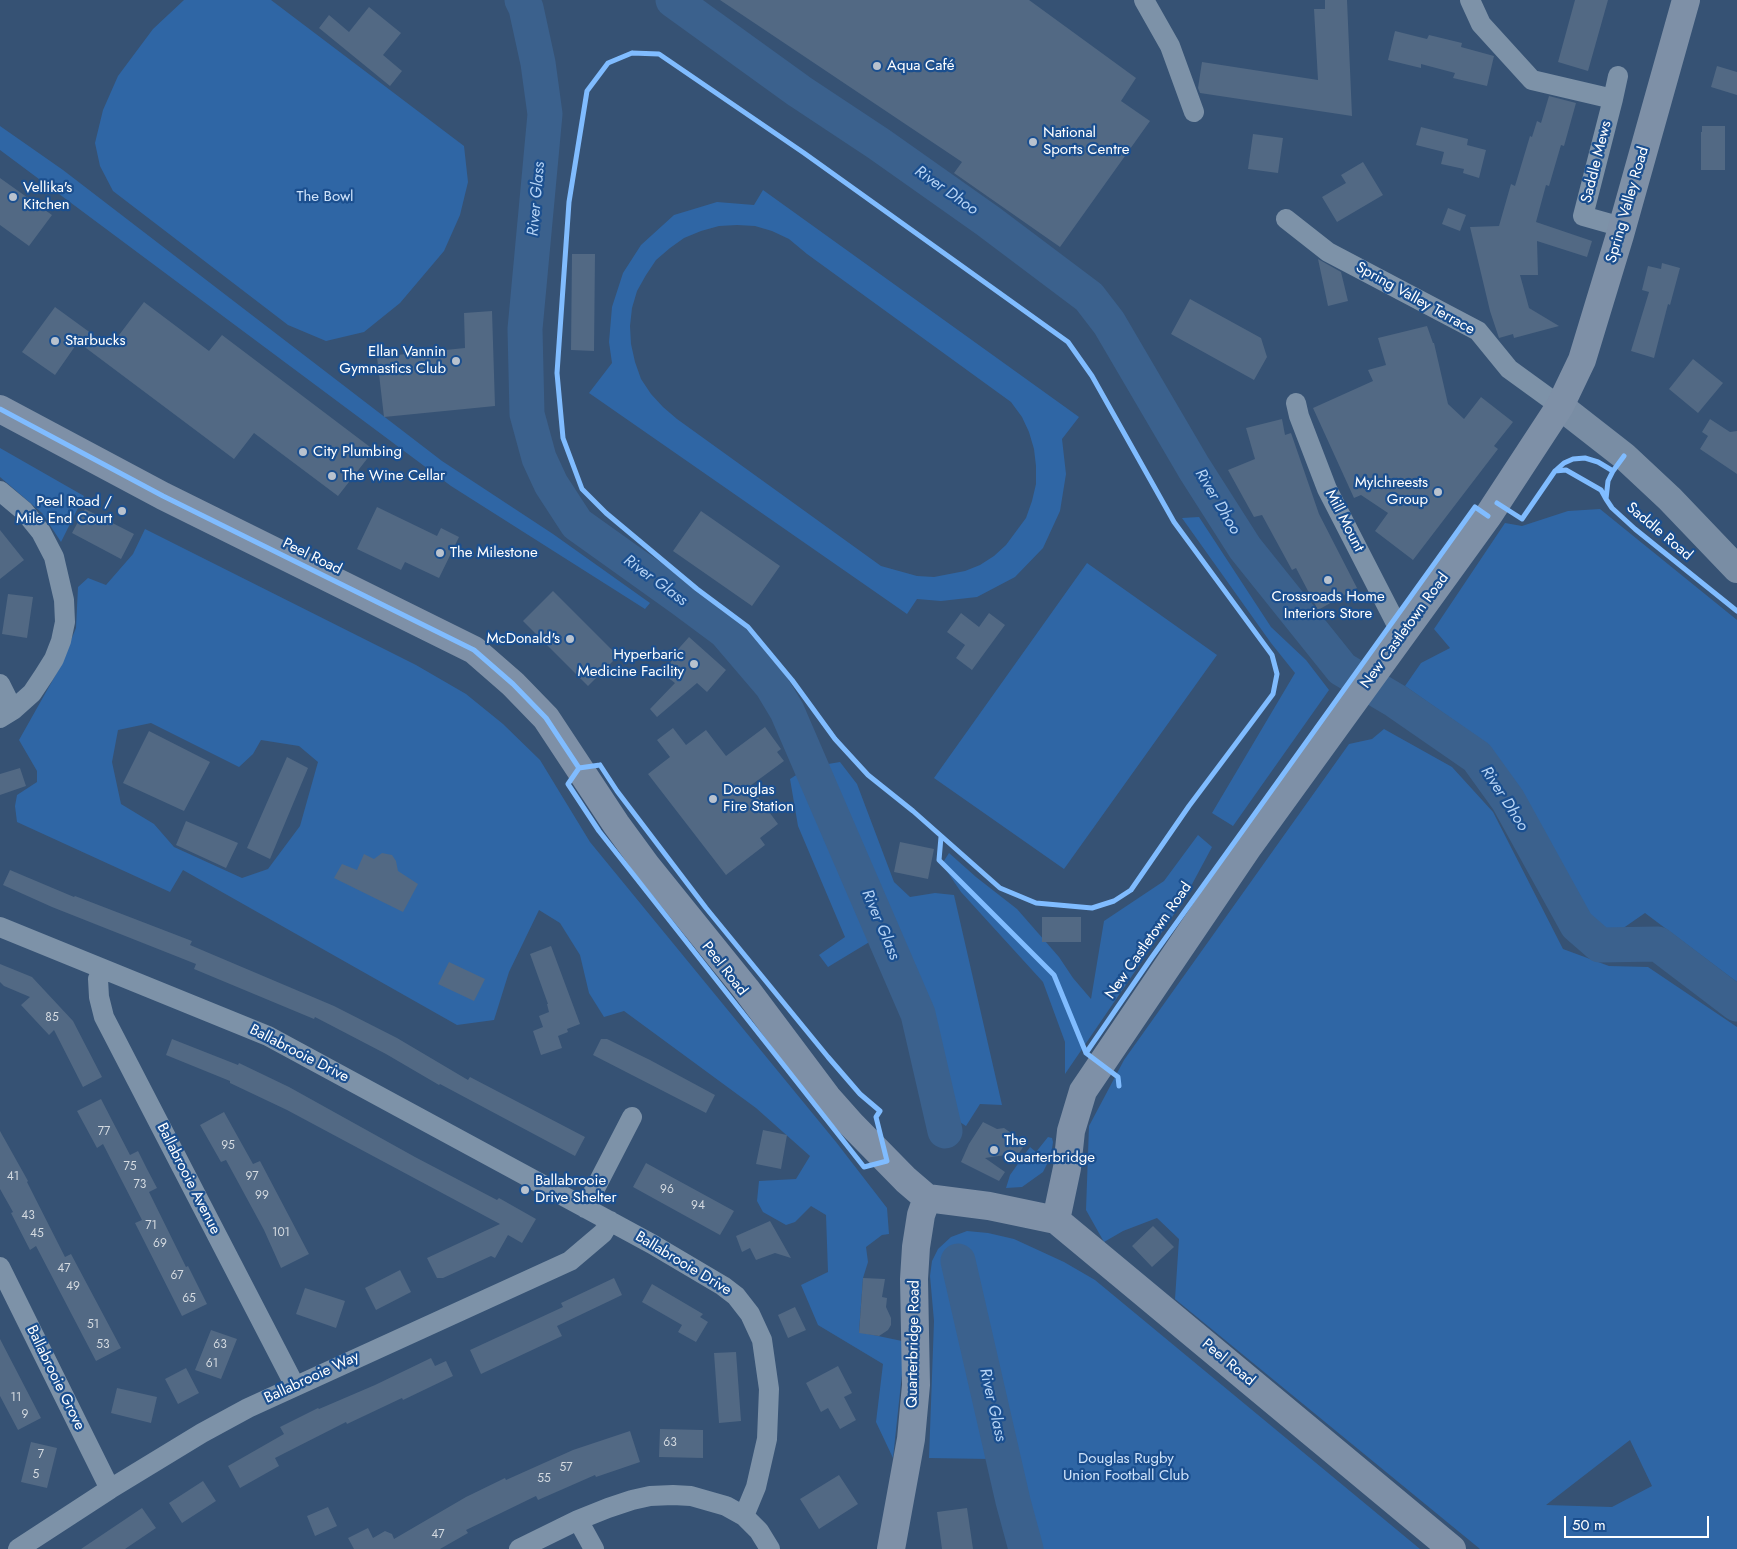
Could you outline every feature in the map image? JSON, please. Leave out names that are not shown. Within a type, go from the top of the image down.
[{"type":"highway","name":"Spring Valley Road","points":[[1560,406],[1582,360],[1622,227],[1686,0]]},
{"type":"highway","name":"New Castletown Road","points":[[1056,1220],[1067,1168],[1072,1131],[1083,1091],[1249,846],[1497,503],[1560,406]]},
{"type":"highway","name":"Peel Road","points":[[0,408],[140,485],[474,650],[513,684],[546,718],[616,824],[646,865],[746,989],[827,1097],[900,1174],[933,1198],[989,1206],[1056,1220],[1452,1549]]},
{"type":"highway","name":"Quarterbridge Road","points":[[891,1549],[911,1439],[916,1385],[914,1278],[916,1247],[921,1215],[933,1198]]},
{"type":"main road","name":"Saddle Road","points":[[1560,406],[1624,456],[1664,492],[1737,569]]},
{"type":"street","points":[[1144,0],[1170,46],[1194,112]]},
{"type":"street","points":[[1470,0],[1482,24],[1532,80],[1613,99]]},
{"type":"street","name":"Saddle Mews","points":[[1618,76],[1583,216],[1622,227]]},
{"type":"street","name":"Spring Valley Terrace","points":[[1286,219],[1328,252],[1478,331],[1509,369],[1560,406]]},
{"type":"street","name":"Mill Mount","points":[[1296,403],[1299,416],[1327,489],[1402,635]]},
{"type":"street","points":[[0,491],[24,512],[41,532],[54,557],[64,607],[65,622],[61,641],[54,659],[32,693],[7,714],[0,684]]},
{"type":"street","name":"Ballabrooie Drive","points":[[0,927],[268,1036],[610,1221],[723,1286],[736,1296],[750,1314],[762,1340],[770,1389],[767,1439],[756,1487],[744,1516]]},
{"type":"street","name":"Ballabrooie Avenue","points":[[102,968],[98,979],[99,998],[104,1016],[295,1386]]},
{"type":"street","points":[[585,1208],[632,1117]]},
{"type":"street","name":"Ballabrooie Way","points":[[18,1549],[110,1489],[202,1433],[248,1408],[570,1261],[603,1232],[610,1221]]},
{"type":"street","name":"Ballabrooie Grove","points":[[0,1267],[110,1489]]},
{"type":"street","points":[[519,1549],[578,1520],[632,1500],[650,1496],[673,1495],[691,1496],[712,1501],[744,1516],[759,1531],[770,1549]]},
{"type":"street","points":[[578,1520],[594,1549]]},
{"type":"green space","name":"The Bowl","points":[[184,0],[271,0],[464,146],[468,182],[460,215],[444,251],[400,303],[364,332],[326,341],[288,325],[113,191],[100,166],[95,143],[103,110],[118,76],[153,29]]},
{"type":"green space","points":[[0,126],[63,170],[442,461],[553,534],[650,603],[645,609],[451,486],[0,150]]},
{"type":"green space","points":[[763,190],[1079,417],[1062,439],[1066,474],[1060,511],[1043,548],[1015,577],[977,597],[941,601],[917,599],[907,614],[589,393],[612,363],[609,342],[612,307],[623,273],[641,245],[674,215],[717,202],[754,205]],"holes":[[[719,226],[755,226],[789,239],[1011,402],[1022,417],[1034,449],[1036,484],[1026,518],[1006,545],[994,556],[980,565],[965,571],[934,577],[917,576],[881,566],[677,419],[651,394],[641,379],[635,362],[630,326],[632,308],[637,291],[646,275],[656,260],[684,238]]]},
{"type":"green space","points":[[0,448],[84,496],[61,542],[42,513],[0,477]]},
{"type":"green space","points":[[1600,509],[1737,620],[1737,982],[1645,913],[1619,931],[1598,929],[1581,914],[1503,775],[1459,724],[1405,686],[1421,663],[1450,648],[1434,629],[1505,523],[1522,526],[1568,511]]},
{"type":"green space","points":[[1199,517],[1271,627],[1306,660],[1329,690],[1233,826],[1212,813],[1295,673],[1271,643],[1182,518]]},
{"type":"green space","points":[[145,529],[416,665],[466,694],[503,724],[540,760],[590,842],[836,1142],[887,1208],[889,1234],[882,1235],[866,1247],[868,1262],[863,1278],[859,1332],[902,1341],[904,1355],[893,1458],[876,1422],[883,1364],[818,1325],[801,1285],[828,1272],[826,1215],[811,1206],[795,1222],[786,1225],[763,1212],[757,1201],[759,1181],[796,1179],[810,1156],[756,1108],[624,1011],[604,1017],[589,993],[580,955],[560,923],[539,910],[509,972],[494,1020],[457,1025],[183,870],[170,892],[17,822],[15,806],[17,795],[37,782],[37,771],[19,740],[59,669],[76,628],[78,587],[88,578],[106,585],[133,554]],"holes":[[[151,723],[239,767],[253,754],[261,740],[299,746],[318,762],[300,826],[268,869],[242,878],[174,847],[154,824],[121,804],[112,762],[118,730]]]},
{"type":"green space","points":[[1087,563],[1217,655],[1064,869],[934,778]]},
{"type":"green space","points":[[1384,729],[1452,767],[1493,812],[1563,949],[1609,966],[1648,967],[1737,1027],[1737,1549],[1480,1549],[1175,1299],[1179,1239],[1157,1218],[1123,1231],[1104,1242],[1086,1210],[1089,1126],[1124,1060],[1349,744],[1372,739]],"holes":[[[1630,1440],[1652,1486],[1612,1507],[1546,1505]]]},
{"type":"green space","points":[[840,762],[857,784],[894,882],[910,897],[935,893],[954,895],[1002,1105],[980,1104],[966,1126],[949,1115],[926,1007],[828,764]]},
{"type":"green space","points":[[801,772],[871,941],[828,967],[819,955],[845,937],[798,826],[790,779]]},
{"type":"green space","points":[[1198,835],[1212,847],[1183,901],[1065,1074],[1065,1042],[1043,982],[961,892],[942,864],[949,853],[1017,909],[1059,957],[1073,978],[1091,999],[1104,921],[1164,881]]},
{"type":"green space","points":[[1048,1137],[1052,1138],[1053,1142],[1051,1156],[1043,1172],[1022,1187],[1006,1188],[1010,1175],[1030,1147],[1036,1152]]},
{"type":"green space","name":"Douglas Rugby Union Football Club","points":[[967,1231],[988,1233],[1014,1239],[1064,1262],[1095,1280],[1420,1549],[1027,1549],[1022,1497],[990,1459],[929,1458],[934,1321],[930,1276],[932,1261],[938,1249],[951,1237]]},
{"type":"building","name":"National Sports Centre","points":[[720,0],[1029,0],[1136,78],[1121,101],[1150,121],[1060,247],[954,173],[962,162]]},
{"type":"building","points":[[1325,0],[1347,0],[1352,116],[1200,93],[1198,88],[1202,62],[1318,80],[1314,9],[1325,9]]},
{"type":"building","points":[[1575,0],[1608,0],[1588,71],[1558,62]]},
{"type":"building","points":[[369,7],[401,33],[383,55],[402,71],[390,86],[319,28],[329,15],[349,32]]},
{"type":"building","points":[[1395,31],[1427,39],[1429,35],[1462,43],[1461,47],[1494,56],[1487,86],[1453,78],[1455,73],[1421,64],[1421,68],[1388,60]]},
{"type":"building","points":[[1717,66],[1737,72],[1737,95],[1711,87]]},
{"type":"building","points":[[1549,96],[1576,103],[1564,146],[1561,145],[1549,186],[1546,185],[1536,222],[1592,241],[1587,257],[1537,241],[1538,275],[1520,275],[1529,308],[1559,326],[1514,338],[1513,334],[1499,338],[1490,311],[1470,227],[1499,226],[1511,184],[1515,186],[1530,136],[1532,137],[1537,121],[1541,123]]},
{"type":"building","points":[[1702,126],[1725,126],[1725,170],[1701,170]]},
{"type":"building","points":[[1421,127],[1468,139],[1467,145],[1486,150],[1479,178],[1463,173],[1464,169],[1441,164],[1444,152],[1416,145]]},
{"type":"building","points":[[1253,134],[1283,138],[1278,173],[1248,169]]},
{"type":"building","points":[[1363,162],[1383,195],[1337,222],[1322,197],[1346,183],[1341,175]]},
{"type":"building","name":"Vellika's Kitchen","points":[[0,178],[52,215],[29,246],[0,225]]},
{"type":"building","points":[[1448,208],[1466,215],[1460,231],[1442,224]]},
{"type":"building","points":[[572,254],[595,254],[594,351],[571,350]]},
{"type":"building","points":[[1318,259],[1341,272],[1348,301],[1328,306]]},
{"type":"building","points":[[1662,263],[1680,268],[1670,305],[1668,304],[1654,358],[1631,351],[1649,292],[1642,290],[1648,266],[1661,269]]},
{"type":"building","points":[[1190,299],[1261,338],[1267,357],[1254,380],[1171,334]]},
{"type":"building","points":[[144,302],[209,351],[222,335],[374,450],[338,496],[254,433],[234,459],[78,342],[55,375],[22,352],[55,307],[110,347]]},
{"type":"building","points":[[492,311],[495,406],[384,417],[377,357],[465,348],[464,313]]},
{"type":"building","points":[[1427,326],[1434,343],[1448,404],[1464,419],[1481,397],[1513,422],[1494,446],[1498,449],[1413,560],[1375,531],[1388,513],[1361,495],[1354,498],[1313,408],[1373,381],[1368,370],[1386,365],[1378,338]]},
{"type":"building","points":[[1693,359],[1723,383],[1698,413],[1669,389]]},
{"type":"building","points":[[1282,419],[1285,435],[1291,433],[1319,514],[1357,588],[1318,610],[1296,568],[1292,570],[1262,515],[1254,517],[1228,470],[1255,459],[1246,428]]},
{"type":"building","points":[[1710,419],[1730,432],[1737,431],[1737,474],[1700,449],[1708,436],[1702,432]]},
{"type":"building","points":[[377,507],[437,536],[441,528],[459,537],[439,578],[405,562],[401,570],[357,549]]},
{"type":"building","points":[[85,509],[134,534],[121,559],[72,533]]},
{"type":"building","points":[[701,511],[780,566],[752,606],[673,551]]},
{"type":"building","points":[[0,530],[24,560],[0,579]]},
{"type":"building","name":"McDonald's","points":[[553,591],[618,656],[588,686],[523,621]]},
{"type":"building","points":[[8,594],[33,597],[27,638],[2,634]]},
{"type":"building","points":[[961,613],[979,627],[989,613],[1005,625],[972,670],[956,658],[965,645],[947,632]]},
{"type":"building","name":"Hyperbaric Medicine Facility","points":[[689,637],[726,670],[707,692],[697,683],[657,717],[650,709],[675,683],[662,673],[674,658],[672,656]]},
{"type":"building","name":"Douglas Fire Station","points":[[765,727],[781,749],[777,752],[784,761],[750,786],[778,824],[760,838],[765,845],[726,875],[648,774],[670,757],[657,740],[673,728],[686,745],[706,730],[726,756]]},
{"type":"building","points":[[149,731],[210,762],[184,811],[123,783]]},
{"type":"building","points":[[287,757],[308,768],[270,859],[247,848]]},
{"type":"building","points":[[20,768],[26,786],[0,795],[0,774]]},
{"type":"building","points":[[186,821],[238,843],[226,868],[176,845]]},
{"type":"building","points":[[900,842],[934,849],[928,879],[894,872]]},
{"type":"building","points":[[382,853],[392,855],[396,861],[398,871],[418,884],[403,912],[334,878],[342,864],[357,870],[364,854],[374,859]]},
{"type":"building","points":[[10,870],[74,897],[192,941],[190,945],[334,1006],[397,1038],[468,1080],[470,1077],[585,1137],[575,1156],[439,1085],[386,1054],[315,1017],[314,1019],[194,969],[196,964],[52,907],[3,885]]},
{"type":"building","points":[[1042,917],[1081,917],[1081,942],[1042,942]]},
{"type":"building","points":[[551,946],[580,1024],[567,1029],[568,1032],[558,1036],[562,1048],[541,1055],[533,1031],[543,1027],[539,1016],[549,1012],[548,1004],[530,954]]},
{"type":"building","points":[[449,962],[485,979],[474,1001],[438,984]]},
{"type":"building","points":[[0,964],[32,977],[73,1021],[102,1077],[83,1087],[54,1030],[49,1035],[21,1005],[30,997],[4,986],[0,982]]},
{"type":"building","points":[[172,1039],[238,1065],[239,1063],[289,1087],[415,1157],[497,1200],[499,1198],[536,1219],[522,1243],[508,1235],[495,1258],[491,1256],[443,1278],[437,1278],[427,1258],[500,1224],[287,1110],[230,1083],[230,1081],[166,1055]]},
{"type":"building","points":[[601,1039],[607,1039],[650,1060],[715,1095],[706,1113],[593,1055]]},
{"type":"building","points":[[101,1099],[130,1155],[138,1151],[157,1188],[149,1192],[186,1267],[188,1266],[207,1304],[182,1316],[135,1223],[142,1220],[103,1144],[97,1148],[77,1111]]},
{"type":"building","points":[[224,1112],[253,1164],[260,1161],[309,1254],[281,1268],[264,1230],[226,1160],[221,1162],[200,1125]]},
{"type":"building","name":"The Quarterbridge","points":[[983,1122],[997,1129],[1004,1128],[1026,1143],[1019,1153],[985,1158],[1005,1172],[999,1181],[961,1162],[969,1144]]},
{"type":"building","points":[[763,1130],[787,1135],[781,1169],[756,1164]]},
{"type":"building","points":[[0,1131],[28,1181],[65,1257],[71,1254],[121,1348],[96,1361],[36,1246],[30,1250],[11,1213],[13,1212],[0,1189]]},
{"type":"building","points":[[646,1163],[734,1211],[720,1235],[633,1187]]},
{"type":"building","points":[[770,1221],[791,1258],[775,1253],[756,1260],[750,1248],[742,1252],[736,1236]]},
{"type":"building","points":[[1153,1226],[1174,1247],[1152,1267],[1132,1246]]},
{"type":"building","points":[[400,1270],[411,1292],[376,1310],[365,1288]]},
{"type":"building","points":[[614,1278],[622,1295],[557,1326],[562,1336],[481,1374],[470,1350],[563,1307],[561,1303]]},
{"type":"building","points":[[863,1278],[885,1279],[882,1297],[887,1298],[886,1307],[891,1318],[891,1325],[888,1330],[879,1336],[859,1333]]},
{"type":"building","points":[[652,1284],[703,1314],[700,1317],[708,1322],[696,1342],[678,1332],[682,1325],[642,1302]]},
{"type":"building","points":[[305,1288],[345,1301],[336,1328],[296,1314]]},
{"type":"building","points":[[795,1307],[806,1330],[788,1338],[778,1315]]},
{"type":"building","points":[[211,1330],[237,1339],[221,1379],[195,1370]]},
{"type":"building","points":[[0,1339],[41,1418],[18,1430],[0,1396]]},
{"type":"building","points":[[736,1352],[741,1421],[719,1423],[714,1353]]},
{"type":"building","points":[[431,1358],[435,1366],[446,1361],[453,1376],[403,1400],[402,1398],[347,1424],[346,1422],[275,1458],[279,1466],[240,1488],[228,1466],[284,1434],[280,1427]]},
{"type":"building","points":[[838,1366],[852,1393],[844,1397],[856,1420],[840,1429],[828,1408],[821,1412],[806,1383]]},
{"type":"building","points":[[186,1368],[199,1393],[178,1404],[165,1379]]},
{"type":"building","points":[[117,1388],[157,1397],[151,1423],[111,1413]]},
{"type":"building","points":[[660,1429],[703,1430],[703,1458],[659,1457]]},
{"type":"building","points":[[630,1431],[640,1462],[596,1477],[595,1475],[538,1500],[536,1496],[466,1530],[468,1533],[440,1549],[354,1549],[348,1538],[368,1528],[373,1538],[385,1531],[392,1534],[394,1539],[466,1497],[505,1478],[506,1480],[573,1450]]},
{"type":"building","points":[[31,1442],[57,1448],[47,1488],[21,1482]]},
{"type":"building","points":[[839,1475],[858,1504],[819,1529],[800,1499]]},
{"type":"building","points":[[203,1481],[216,1501],[182,1523],[169,1503]]},
{"type":"building","points":[[328,1507],[337,1526],[315,1536],[307,1516]]},
{"type":"building","points":[[142,1508],[156,1528],[125,1549],[81,1549]]},
{"type":"building","points":[[967,1508],[973,1549],[942,1549],[937,1512]]},
{"type":"waterway","name":"River Glass","points":[[522,0],[526,8],[538,63],[545,114],[525,329],[527,414],[539,458],[551,484],[577,524],[725,631],[772,686],[787,711],[918,1014],[945,1131]]},
{"type":"waterway","name":"River Dhoo","points":[[673,0],[799,91],[879,144],[988,221],[1089,297],[1109,323],[1194,468],[1245,548],[1342,669],[1396,701],[1477,757],[1508,800],[1577,925],[1600,945],[1658,944],[1737,1004]]},
{"type":"waterway","name":"River Glass","points":[[958,1261],[1013,1501],[1026,1549]]},
{"type":"cycle path","points":[[632,53],[659,54],[804,153],[1068,342],[1092,376],[1174,522],[1272,655],[1277,674],[1273,694],[1189,806],[1131,890],[1114,901],[1092,908],[1036,903],[1000,888],[913,811],[868,775],[835,739],[792,680],[748,627],[697,589],[606,513],[582,489],[563,438],[557,373],[569,202],[587,91],[608,63],[632,53]]},
{"type":"cycle path","points":[[0,409],[163,496],[474,650],[513,684],[546,718],[579,768]]},
{"type":"cycle path","points":[[1624,456],[1608,481],[1606,499],[1612,508],[1635,529],[1737,611]]},
{"type":"cycle path","points":[[1555,471],[1564,463],[1573,459],[1585,458],[1598,462],[1613,471]]},
{"type":"cycle path","points":[[1497,503],[1522,519],[1555,471],[1566,470],[1601,490],[1606,499]]},
{"type":"cycle path","points":[[1086,1053],[1152,957],[1475,507],[1488,516]]},
{"type":"cycle path","points":[[600,765],[617,791],[706,908],[828,1057],[860,1094],[880,1111],[876,1117],[887,1161],[864,1167],[599,831],[568,784],[579,768],[600,765]]},
{"type":"cycle path","points":[[941,837],[939,860],[1054,975],[1086,1053],[1118,1077],[1119,1086]]},
{"type":"place","name":"Aqua Café","points":[[877,66]]},
{"type":"place","name":"National Sports Centre","points":[[1033,142]]},
{"type":"place","name":"Vellika's Kitchen","points":[[13,197]]},
{"type":"place","name":"Starbucks","points":[[55,341]]},
{"type":"place","name":"Ellan Vannin Gymnastics Club","points":[[456,361]]},
{"type":"place","name":"City Plumbing","points":[[303,452]]},
{"type":"place","name":"The Wine Cellar","points":[[332,476]]},
{"type":"place","name":"Mylchreests Group","points":[[1438,492]]},
{"type":"place","name":"Peel Road / Mile End Court","points":[[122,511]]},
{"type":"place","name":"The Milestone","points":[[440,553]]},
{"type":"place","name":"Crossroads Home Interiors Store","points":[[1328,580]]},
{"type":"place","name":"McDonald's","points":[[570,639]]},
{"type":"place","name":"Hyperbaric Medicine Facility","points":[[694,664]]},
{"type":"place","name":"Douglas Fire Station","points":[[713,799]]},
{"type":"place","name":"The Quarterbridge","points":[[994,1150]]},
{"type":"place","name":"Ballabrooie Drive Shelter","points":[[525,1190]]}]
